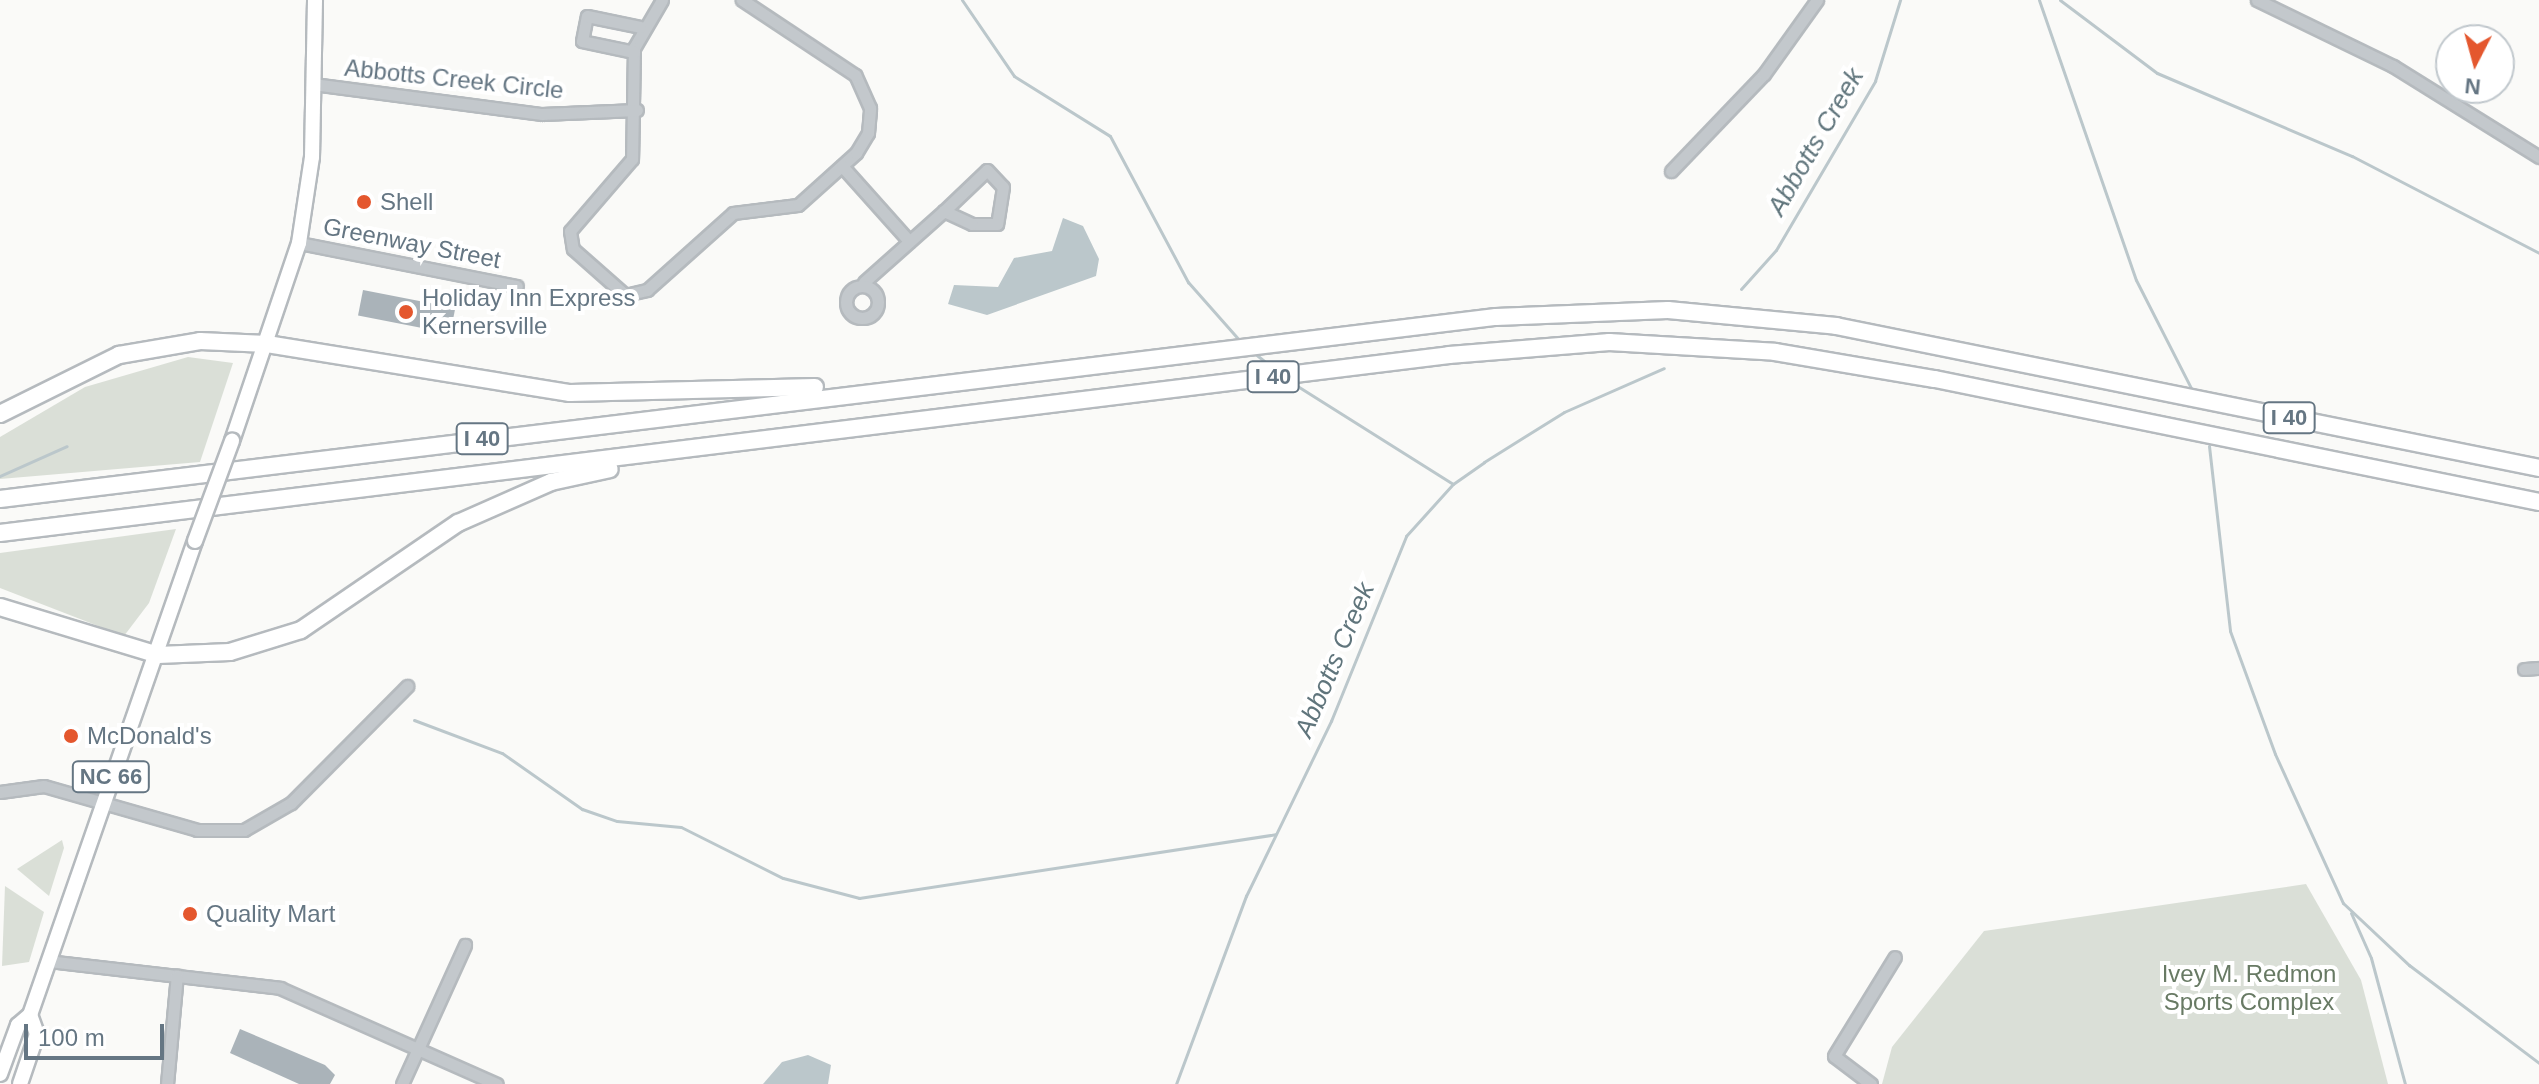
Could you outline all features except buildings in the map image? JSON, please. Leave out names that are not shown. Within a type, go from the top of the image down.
[{"type":"highway","name":"I 40","points":[[0,499],[965,378],[1496,317],[1668,310],[1836,326],[2539,468]]},
{"type":"highway","points":[[0,414],[119,355],[200,341],[267,344],[570,393],[965,378]]},
{"type":"highway","name":"I 40","points":[[0,533],[1609,342],[1775,352],[1935,379],[2539,502]]},
{"type":"highway","points":[[0,607],[158,655],[230,652],[301,630],[458,523],[551,482],[761,441]]},
{"type":"main road","name":"NC 66","points":[[0,1074],[18,1025],[30,1015],[103,798],[158,655],[195,541],[267,344],[299,243],[313,84],[315,0]]},
{"type":"main road","name":"NC 66","points":[[20,1084],[37,1034],[30,1015]]},
{"type":"street","points":[[662,0],[640,27],[634,52],[637,110],[632,159],[570,231],[573,249],[617,293],[647,290],[733,213],[798,205],[842,166],[868,133],[862,85],[742,0]]},
{"type":"street","points":[[1671,171],[1764,74],[1817,0]]},
{"type":"street","points":[[2257,0],[2393,66],[2539,157]]},
{"type":"street","points":[[634,52],[582,41],[587,16],[640,27]]},
{"type":"street","name":"Abbotts Creek Circle","points":[[313,84],[542,114],[637,110]]},
{"type":"street","points":[[842,166],[909,241]]},
{"type":"street","points":[[864,282],[987,170],[1001,180],[997,224],[972,224],[944,211]]},
{"type":"street","name":"Greenway Street","points":[[299,243],[517,286]]},
{"type":"street","points":[[2524,669],[2539,668]]},
{"type":"street","points":[[0,792],[44,786],[103,798],[197,830],[257,827],[407,686]]},
{"type":"street","points":[[402,1084],[465,945]]},
{"type":"street","points":[[1871,1084],[1834,1056],[1895,957]]},
{"type":"street","points":[[48,961],[280,988],[497,1084]]},
{"type":"street","points":[[167,1084],[177,975]]},
{"type":"green space","points":[[188,357],[233,363],[200,462],[0,479],[0,437],[85,387]]},
{"type":"green space","points":[[176,529],[149,603],[124,636],[0,588],[0,553]]},
{"type":"green space","points":[[62,840],[64,848],[49,896],[17,869]]},
{"type":"green space","name":"Ivey M. Redmon Sports Complex","points":[[2306,884],[2361,980],[2388,1084],[1882,1084],[1892,1047],[1984,931]]},
{"type":"green space","points":[[5,886],[44,912],[29,962],[2,966]]},
{"type":"shaded area","points":[[1063,218],[1083,226],[1099,259],[1096,276],[987,315],[948,304],[954,285],[998,287],[1014,258],[1052,251]]},
{"type":"shaded area","points":[[808,1055],[831,1065],[828,1084],[763,1084],[782,1062]]},
{"type":"waterway","points":[[962,0],[1014,76],[1110,136],[1188,282],[1241,342]]},
{"type":"waterway","name":"Abbotts Creek","points":[[1741,289],[1776,250],[1875,81],[1900,0]]},
{"type":"waterway","points":[[2039,0],[2136,280],[2192,390]]},
{"type":"waterway","points":[[2060,0],[2157,73],[2352,156],[2539,253]]},
{"type":"waterway","points":[[1253,352],[1275,370]]},
{"type":"waterway","name":"Abbotts Creek","points":[[1176,1084],[1246,896],[1331,721],[1406,536],[1453,484],[1484,462],[1564,412],[1664,368]]},
{"type":"waterway","points":[[1291,382],[1453,484]]},
{"type":"waterway","points":[[0,476],[67,446]]},
{"type":"waterway","points":[[2209,446],[2230,631],[2275,754],[2343,903],[2409,965],[2539,1063]]},
{"type":"waterway","points":[[414,720],[502,753],[582,809],[617,821],[681,827],[783,878],[859,898],[1275,834]]},
{"type":"waterway","points":[[2351,913],[2371,958],[2405,1084]]},
{"type":"place","name":"Shell","points":[[364,202]]},
{"type":"place","name":"Holiday Inn Express Kernersville","points":[[406,312]]},
{"type":"place","name":"McDonald's","points":[[71,736]]},
{"type":"place","name":"Quality Mart","points":[[190,914]]}]
